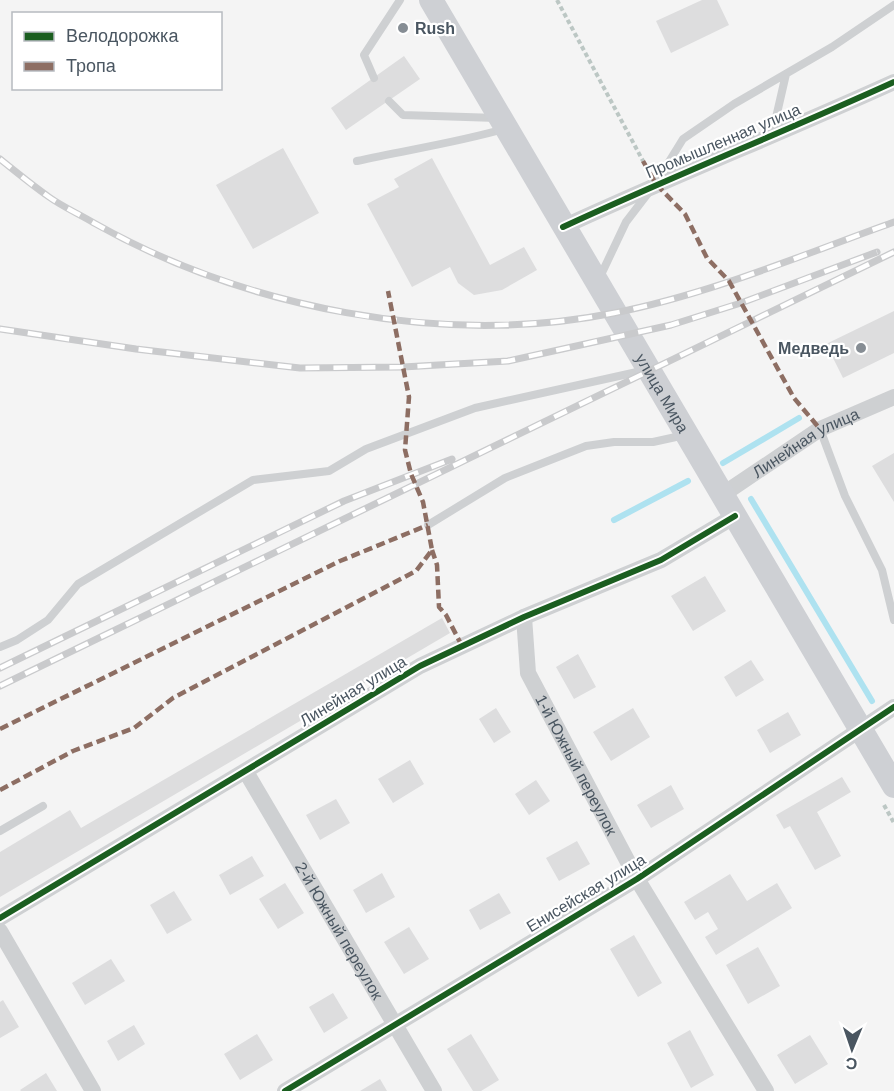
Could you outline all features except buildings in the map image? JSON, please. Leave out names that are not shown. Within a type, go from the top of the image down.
[{"type":"main road","name":"улица Мира","points":[[431,0],[596,284],[649,369],[894,786]]},
{"type":"street","name":"Промышленная улица","points":[[564,227],[656,184],[771,138],[894,82]]},
{"type":"street","name":"Линейная улица","points":[[722,495],[820,429],[894,397]]},
{"type":"street","name":"Линейная улица","points":[[0,918],[420,666],[524,617],[661,560],[735,516]]},
{"type":"street","name":"1-й Южный переулок","points":[[524,617],[528,673],[638,879],[766,1091]]},
{"type":"street","name":"Енисейская улица","points":[[285,1091],[394,1023],[638,879],[894,707]]},
{"type":"street","name":"2-й Южный переулок","points":[[246,772],[434,1091]]},
{"type":"street","points":[[0,931],[93,1091]]},
{"type":"lane","points":[[374,78],[364,55],[400,0]]},
{"type":"lane","points":[[596,284],[626,222],[656,184],[683,139],[734,104],[832,47],[894,5]]},
{"type":"lane","points":[[771,138],[786,74]]},
{"type":"lane","points":[[389,101],[403,114],[504,123]]},
{"type":"lane","points":[[357,161],[429,145],[460,142],[504,123]]},
{"type":"lane","points":[[0,647],[17,640],[48,620],[78,584],[253,480],[329,471],[366,449],[475,408],[649,369]]},
{"type":"lane","points":[[820,429],[844,496],[882,570],[894,620]]},
{"type":"lane","points":[[428,525],[505,478],[586,446],[614,442],[653,442],[688,435]]},
{"type":"lane","points":[[0,831],[43,806]]},
{"type":"path","points":[[557,0],[643,161]]},
{"type":"waterway","points":[[723,463],[799,418]]},
{"type":"waterway","points":[[614,520],[688,481]]},
{"type":"waterway","points":[[751,499],[872,701]]},
{"type":"railway","points":[[0,159],[54,201],[153,253],[215,278],[280,298],[346,313],[414,322],[481,325],[548,322],[614,313],[721,285],[894,222]]},
{"type":"railway","points":[[0,329],[136,349],[300,368],[403,367],[508,361],[671,325],[741,303],[877,252]]},
{"type":"railway","points":[[0,686],[894,252]]},
{"type":"railway","points":[[0,668],[344,501],[452,459]]},
{"type":"marked path","points":[[643,161],[656,184],[685,214],[707,258],[729,281],[794,398],[820,429]]},
{"type":"marked path","points":[[0,790],[73,751],[134,728],[173,698],[416,571],[432,550],[423,502],[411,474],[405,450],[409,397],[388,291]]},
{"type":"marked path","points":[[0,729],[340,561],[428,525]]},
{"type":"marked path","points":[[432,550],[437,565],[439,607],[446,615],[462,646]]},
{"type":"cycle path","points":[[563,227],[894,82]]},
{"type":"cycle path","points":[[0,918],[420,666],[524,617],[661,560],[735,516]]},
{"type":"cycle path","points":[[285,1091],[637,879],[894,707]]},
{"type":"place","name":"Rush","points":[[403,28]]},
{"type":"place","name":"Медведь","points":[[861,348]]}]
